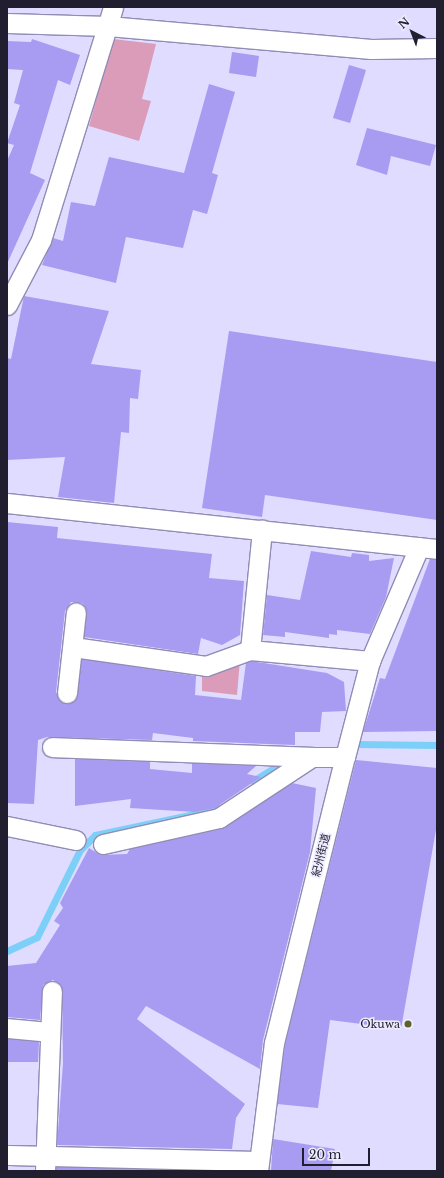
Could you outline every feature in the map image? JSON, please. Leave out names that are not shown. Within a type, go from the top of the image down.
[{"type":"street","points":[[9,298],[41,240],[113,7]]},
{"type":"street","points":[[7,23],[108,26],[318,45],[437,48]]},
{"type":"street","points":[[7,503],[428,548]]},
{"type":"street","points":[[250,650],[262,530]]},
{"type":"street","name":"紀州街道","points":[[258,1166],[274,1043],[370,661],[428,548]]},
{"type":"street","points":[[67,693],[76,612]]},
{"type":"street","points":[[73,647],[206,666],[250,650],[370,661]]},
{"type":"street","points":[[52,747],[345,757]]},
{"type":"street","points":[[103,844],[219,818],[312,757]]},
{"type":"street","points":[[7,826],[76,840]]},
{"type":"street","points":[[45,1163],[52,991]]},
{"type":"street","points":[[7,1028],[50,1032]]},
{"type":"street","points":[[7,1155],[45,1163],[258,1166]]},
{"type":"shaded area","points":[[113,39],[156,44],[142,99],[151,101],[139,141],[89,126]]},
{"type":"shaded area","points":[[240,660],[237,695],[202,691],[202,671]]},
{"type":"building","points":[[32,39],[80,55],[70,85],[58,80],[30,173],[45,180],[7,264],[7,161],[14,145],[7,143],[20,105],[14,103],[23,70],[7,69],[7,41],[31,42]]},
{"type":"building","points":[[232,52],[259,56],[256,77],[229,73]]},
{"type":"building","points":[[349,65],[366,70],[350,123],[333,118]]},
{"type":"building","points":[[209,84],[235,92],[212,173],[218,175],[207,214],[193,210],[183,248],[126,237],[116,283],[42,265],[53,238],[63,241],[71,202],[95,206],[109,157],[184,173]]},
{"type":"building","points":[[367,128],[436,145],[430,166],[391,156],[387,175],[356,165]]},
{"type":"building","points":[[24,296],[109,311],[91,364],[141,370],[138,399],[130,398],[129,433],[121,432],[114,503],[58,497],[65,457],[7,460],[7,358],[11,359]]},
{"type":"building","points":[[229,331],[437,362],[437,520],[265,495],[262,517],[202,508]]},
{"type":"building","points":[[7,522],[58,527],[57,538],[212,554],[209,578],[244,581],[240,635],[222,645],[201,638],[198,654],[84,637],[86,608],[82,603],[71,602],[65,611],[56,692],[61,702],[71,703],[76,699],[82,659],[196,676],[195,695],[241,700],[246,663],[251,661],[327,673],[344,682],[346,711],[322,712],[320,732],[295,732],[295,745],[193,741],[193,738],[153,733],[152,740],[47,737],[38,740],[34,804],[7,803]]},
{"type":"building","points":[[311,551],[351,557],[352,553],[369,555],[369,561],[394,558],[386,597],[370,634],[337,630],[337,635],[329,634],[329,638],[285,632],[285,637],[263,635],[267,595],[300,600]]},
{"type":"building","points":[[430,559],[437,560],[437,731],[363,732],[380,678],[385,679]]},
{"type":"building","points":[[75,759],[150,762],[150,769],[192,773],[192,763],[256,766],[247,774],[261,777],[215,808],[195,812],[130,808],[131,799],[75,806]]},
{"type":"building","points":[[356,760],[437,768],[437,824],[401,1029],[330,1020],[318,1108],[277,1104],[285,1045]]},
{"type":"building","points":[[292,783],[316,788],[310,852],[263,1040],[260,1069],[146,1006],[137,1019],[245,1104],[236,1118],[232,1149],[57,1145],[63,1063],[62,986],[53,980],[43,985],[40,1020],[7,1017],[7,966],[36,963],[60,925],[54,921],[63,908],[60,903],[89,848],[100,855],[127,854],[130,849],[221,829]]},
{"type":"building","points":[[7,1039],[39,1042],[38,1062],[7,1062]]},
{"type":"building","points":[[273,1139],[335,1149],[331,1171],[271,1171]]},
{"type":"building","points":[[56,1167],[216,1171],[56,1171]]},
{"type":"waterway","points":[[356,744],[437,745]]},
{"type":"waterway","points":[[253,781],[284,762]]},
{"type":"waterway","points":[[7,951],[37,937],[80,850],[95,835],[203,812],[216,804]]},
{"type":"place","name":"Okuwa","points":[[408,1024]]}]
